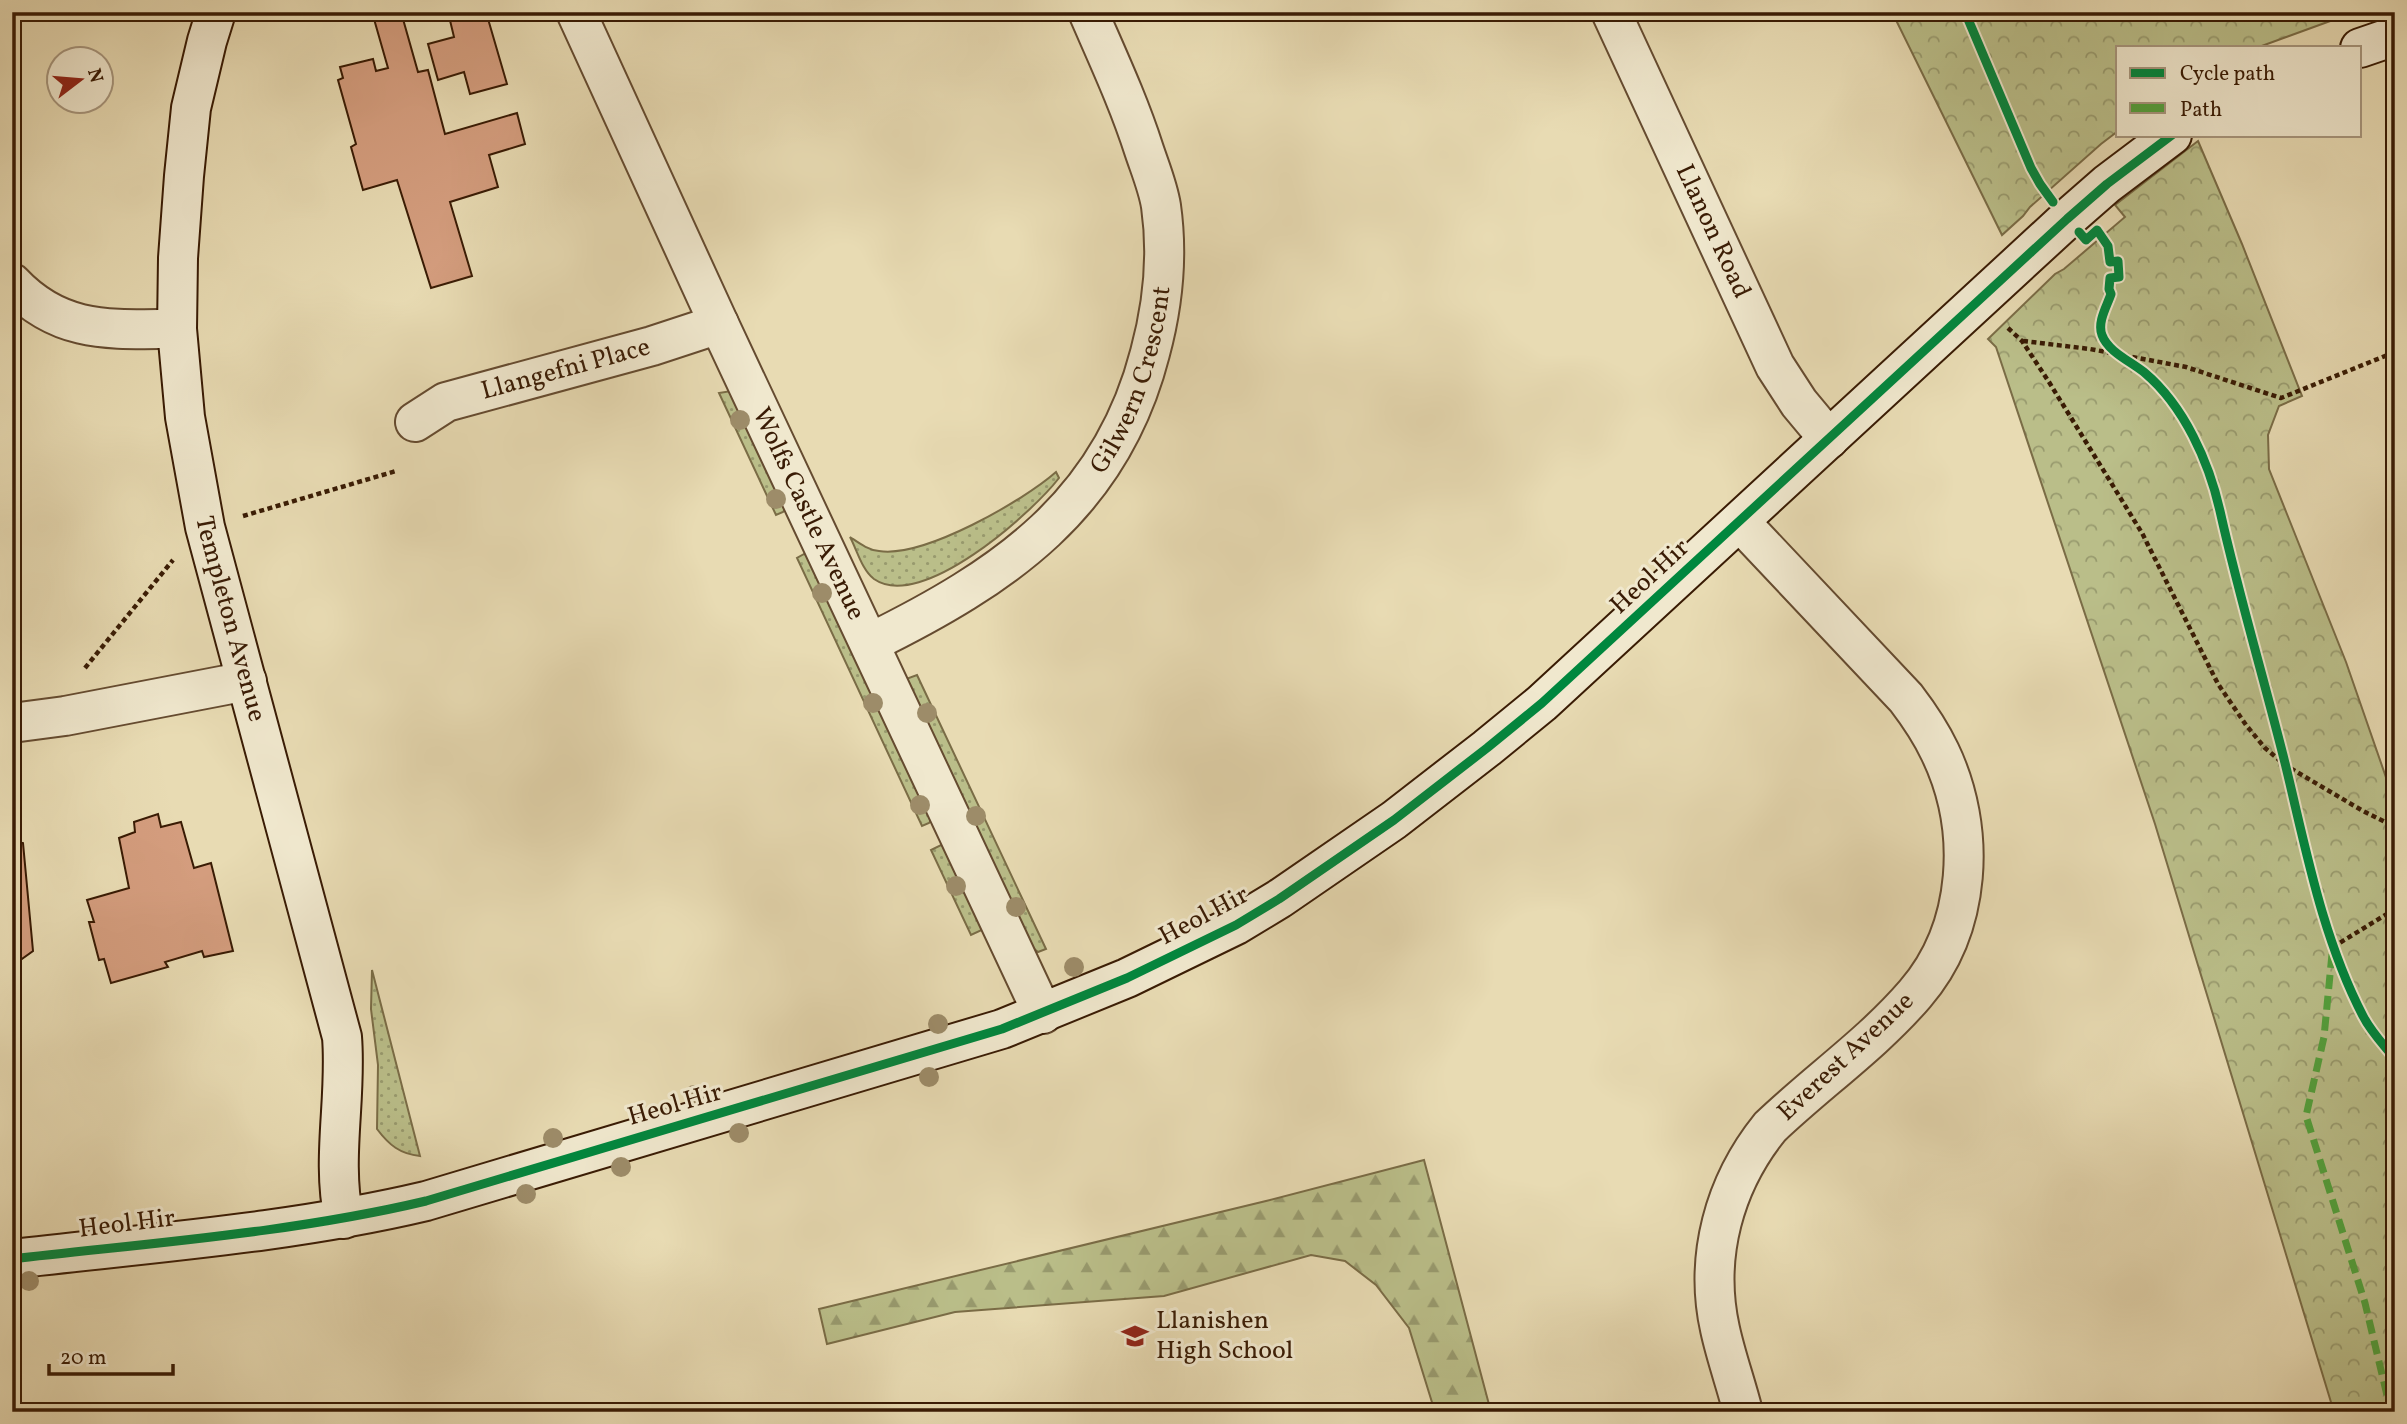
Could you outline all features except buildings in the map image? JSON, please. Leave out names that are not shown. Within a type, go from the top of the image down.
[{"type":"street","name":"Templeton Avenue","points":[[216,12],[206,41],[191,108],[178,258],[177,329],[187,431],[205,527],[342,1037],[344,1101],[337,1177],[344,1219]]},
{"type":"street","name":"Wolfs Castle Avenue","points":[[576,12],[1042,1014]]},
{"type":"street","name":"Gilwern Crescent","points":[[870,643],[974,587],[1042,536],[1070,507],[1095,475],[1120,436],[1141,389],[1163,298],[1161,204],[1136,124],[1088,12]]},
{"type":"street","name":"Llanon Road","points":[[1611,12],[1775,366],[1799,403],[1829,439]]},
{"type":"street","points":[[2362,47],[2395,36]]},
{"type":"street","name":"Heol Hir","points":[[12,1259],[344,1219],[473,1187],[893,1063],[1042,1014],[1127,978],[1236,925],[1337,860],[1441,784],[1542,703],[2067,219],[2107,184],[2171,136]]},
{"type":"street","points":[[12,283],[51,313],[75,324],[101,329],[177,329]]},
{"type":"street","name":"Llangefni Place","points":[[415,422],[446,402],[652,346],[719,324]]},
{"type":"street","name":"Everest Avenue","points":[[1740,522],[1906,698],[1941,753],[1954,789],[1963,828],[1961,900],[1952,932],[1936,965],[1917,992],[1891,1020],[1769,1127],[1752,1148],[1739,1171],[1720,1230],[1714,1269],[1720,1328],[1743,1412]]},
{"type":"street","points":[[12,723],[65,716],[247,681]]},
{"type":"path","points":[[2003,324],[2022,341],[2142,533],[2218,684],[2246,725],[2265,748],[2285,765],[2395,827]]},
{"type":"path","points":[[2022,341],[2090,349],[2186,367],[2281,398],[2395,352]]},
{"type":"path","points":[[2107,343],[2137,367]]},
{"type":"path","points":[[205,527],[396,471]]},
{"type":"path","points":[[85,668],[176,556]]},
{"type":"path","points":[[2282,751],[2288,778]]},
{"type":"path","points":[[2333,947],[2395,909]]},
{"type":"path","points":[[2329,934],[2338,959]]},
{"type":"green space","points":[[1892,12],[2355,12],[2262,46],[2116,46],[2116,133],[2030,207],[2002,235]]},
{"type":"green space","points":[[2198,141],[2302,396],[2279,406],[2268,435],[2269,469],[2346,662],[2389,786],[2395,795],[2395,1412],[2334,1412],[2155,824],[1996,347],[1988,339],[2055,274],[2125,217],[2115,205]]},
{"type":"green space","points":[[731,391],[788,505],[783,512],[776,515],[719,393]]},
{"type":"green space","points":[[1056,472],[1059,478],[1045,494],[1001,534],[946,571],[919,582],[894,586],[874,579],[863,565],[850,537],[867,548],[879,551],[898,551],[921,546],[997,512]]},
{"type":"green space","points":[[804,554],[810,556],[934,816],[929,823],[922,826],[797,558]]},
{"type":"green space","points":[[917,675],[1046,949],[1038,952],[1033,948],[906,679]]},
{"type":"green space","points":[[941,845],[948,848],[986,928],[971,935],[931,850]]},
{"type":"green space","points":[[372,970],[420,1156],[396,1148],[377,1129],[378,1065],[371,1009]]},
{"type":"green space","points":[[1424,1160],[1491,1412],[1435,1412],[1409,1328],[1376,1285],[1345,1261],[1311,1255],[1164,1296],[955,1312],[827,1344],[819,1309]]},
{"type":"marked path","points":[[2332,954],[2324,1037],[2306,1116],[2365,1303],[2391,1412]]},
{"type":"cycle path","points":[[1965,12],[2031,168],[2053,202]]},
{"type":"cycle path","points":[[12,1259],[272,1229],[426,1201],[1002,1029],[1127,978],[1236,925],[1279,899],[1394,820],[1542,703],[2067,219],[2107,184],[2171,136]]},
{"type":"cycle path","points":[[2079,232],[2086,240],[2097,230],[2108,246],[2110,262],[2118,261],[2119,277],[2110,278],[2111,294],[2101,325],[2105,341],[2115,352],[2145,373],[2172,402],[2193,436],[2209,473],[2326,924],[2336,955],[2363,1016],[2395,1059]]},
{"type":"place","name":"Llanishen High School","points":[[1135,1336]]}]
